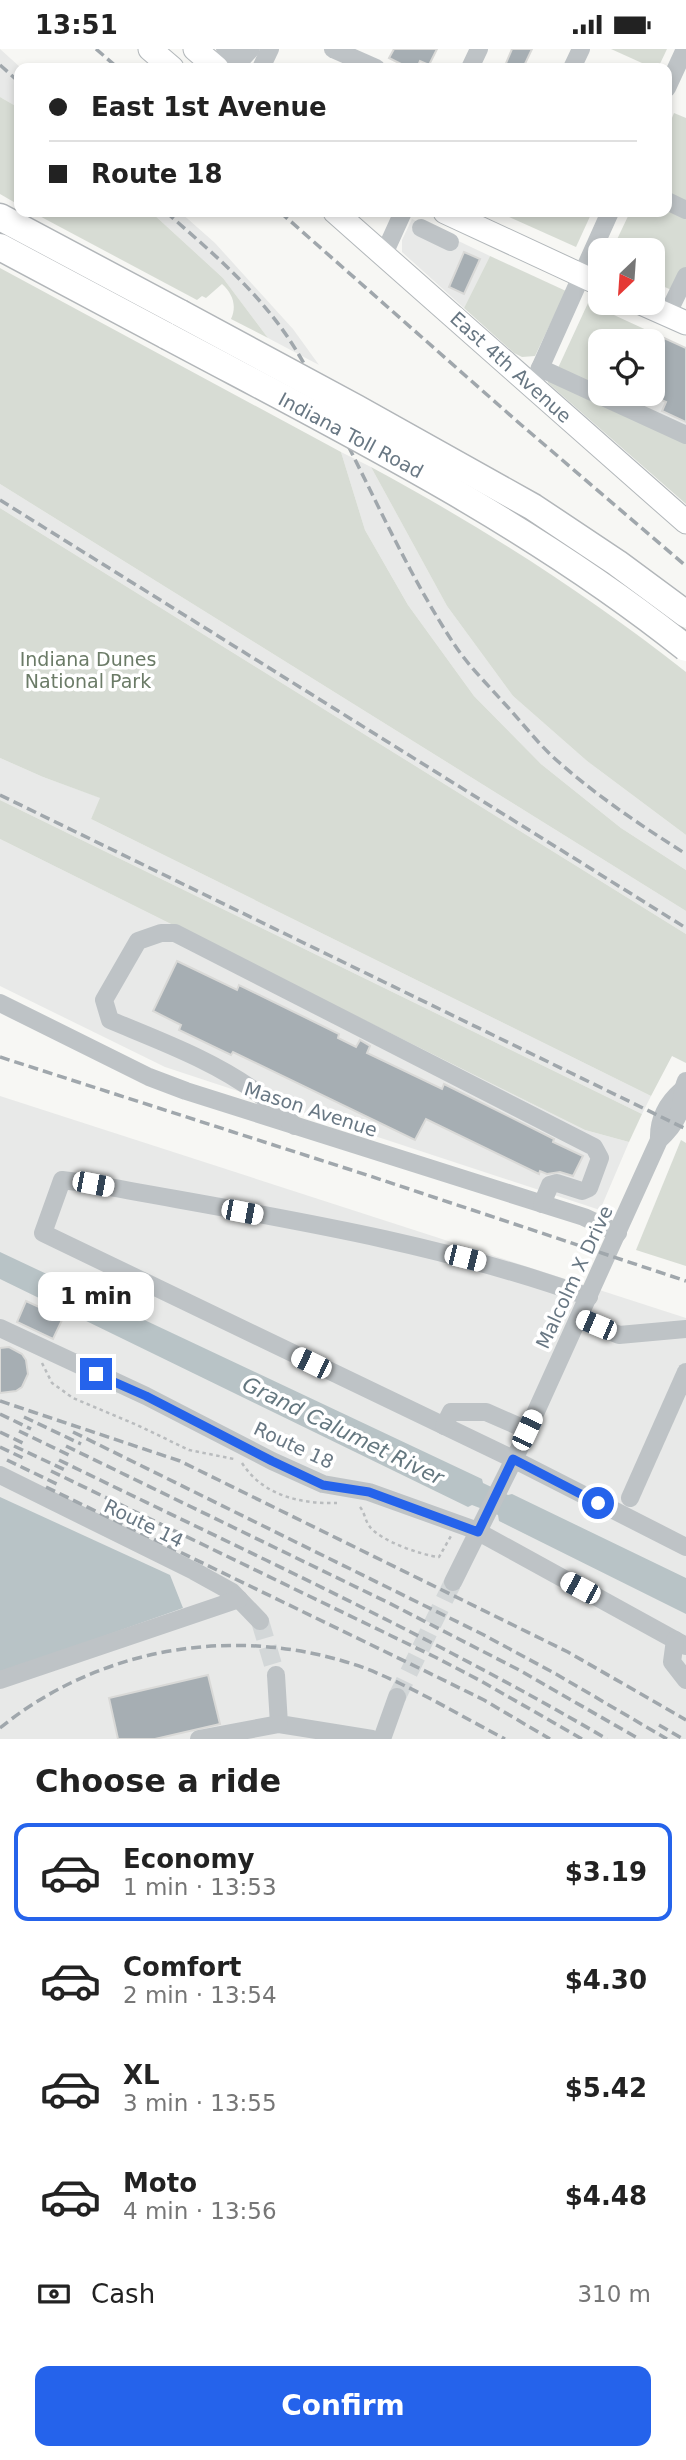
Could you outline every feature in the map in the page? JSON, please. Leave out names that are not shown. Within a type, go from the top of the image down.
[{"type":"highway","name":"Indiana Toll Road","points":[[0,216],[173,325],[519,530],[603,586],[686,648]]},
{"type":"highway","name":"Indiana Toll Road","points":[[0,247],[173,325],[417,441],[533,507],[686,614]]},
{"type":"main road","points":[[150,49],[166,63]]},
{"type":"main road","points":[[195,49],[224,60]]},
{"type":"main road","name":"East 4th Avenue","points":[[341,217],[536,377],[686,522]]},
{"type":"main road","points":[[457,217],[588,279]]},
{"type":"street","points":[[224,60],[239,62],[251,49]]},
{"type":"street","points":[[672,77],[685,49]]},
{"type":"street","points":[[342,58],[374,61]]},
{"type":"street","points":[[384,254],[401,217]]},
{"type":"street","points":[[435,235],[444,217]]},
{"type":"street","points":[[603,238],[609,217]]},
{"type":"street","points":[[677,319],[686,276]]},
{"type":"street","points":[[588,285],[536,377],[686,435]]},
{"type":"street","points":[[295,1126],[259,1094],[231,1076],[192,1055],[110,1020],[104,1000],[138,941],[161,933],[175,933],[594,1147],[600,1158],[589,1188],[582,1191],[557,1183],[550,1185],[542,1204]]},
{"type":"street","name":"Mason Avenue","points":[[0,1003],[149,1077],[186,1091],[584,1217],[618,1233]]},
{"type":"street","name":"Malcolm X Drive","points":[[453,1582],[618,1233],[659,1140],[658,1125],[669,1101],[684,1086]]},
{"type":"street","points":[[589,1297],[484,1262],[388,1239],[62,1180],[43,1233],[513,1459],[686,1547]]},
{"type":"street","points":[[584,1217],[586,1189]]},
{"type":"street","points":[[579,1318],[619,1335],[686,1329]]},
{"type":"street","name":"Route 18","points":[[0,1328],[146,1396],[323,1485],[369,1492],[481,1524],[681,1643]]},
{"type":"street","points":[[630,1498],[686,1372]]},
{"type":"street","points":[[444,1426],[451,1412],[486,1412],[527,1430]]},
{"type":"street","name":"Route 14","points":[[0,1475],[232,1592],[260,1621]]},
{"type":"street","points":[[0,1680],[239,1599]]},
{"type":"street","points":[[681,1643],[672,1662],[686,1680]]},
{"type":"street","points":[[276,1675],[279,1724]]},
{"type":"street","points":[[382,1739],[397,1697]]},
{"type":"street","points":[[199,1739],[279,1724],[344,1737],[372,1739]]},
{"type":"path","points":[[41,1358],[52,1383],[74,1398],[189,1450],[236,1459],[259,1485],[289,1499],[324,1503],[346,1502]]},
{"type":"path","points":[[359,1505],[373,1531],[415,1551],[439,1557],[450,1537]]},
{"type":"shaded area","points":[[0,49],[15,63],[14,105],[0,97]]},
{"type":"shaded area","points":[[156,217],[186,217],[215,243],[293,329],[319,365],[268,338],[223,278]]},
{"type":"shaded area","points":[[412,219],[490,256],[464,308],[402,252],[402,240]]},
{"type":"shaded area","points":[[665,338],[686,348],[686,443],[617,410],[619,406],[665,406]]},
{"type":"shaded area","points":[[341,452],[371,467],[447,606],[513,696],[587,761],[686,835],[686,870],[621,828],[541,764],[474,696],[408,605],[365,530]]},
{"type":"shaded area","points":[[0,484],[686,911],[686,934],[0,508]]},
{"type":"shaded area","points":[[0,758],[101,798],[91,819],[651,1096],[642,1114],[0,800]]},
{"type":"shaded area","points":[[0,839],[585,1130],[629,1142],[600,1210],[165,1067],[0,986]]},
{"type":"shaded area","points":[[0,1096],[686,1318],[686,1739],[0,1739]]},
{"type":"green space","points":[[611,49],[667,49],[660,63],[642,63]]},
{"type":"green space","points":[[0,97],[14,105],[14,202],[0,194]]},
{"type":"green space","points":[[674,113],[686,118],[686,203],[672,197]]},
{"type":"green space","points":[[672,209],[686,216],[686,270],[674,291],[665,287],[665,238],[618,238],[628,217],[672,217]]},
{"type":"green space","points":[[41,217],[156,217],[223,278],[268,338],[231,319],[233,300],[222,284],[206,298],[202,296],[197,300]]},
{"type":"green space","points":[[509,217],[590,217],[576,247]]},
{"type":"green space","points":[[490,256],[566,291],[535,356],[522,357],[514,353],[464,308]]},
{"type":"green space","points":[[0,268],[341,452],[365,530],[408,605],[474,696],[541,764],[621,828],[686,870],[686,911],[0,484]]},
{"type":"green space","points":[[588,303],[588,315],[614,315],[644,329],[588,329],[588,406],[618,406],[617,409],[686,443],[686,504],[548,383],[548,377],[558,368]]},
{"type":"green space","points":[[371,467],[453,513],[533,563],[611,615],[686,672],[686,835],[587,761],[513,696],[447,606]]},
{"type":"green space","name":"Indiana Dunes National Park","points":[[0,508],[686,934],[686,1063],[672,1056],[651,1096],[91,819],[100,798],[0,758]]},
{"type":"green space","points":[[0,800],[642,1114],[629,1142],[585,1130],[0,839]]},
{"type":"green space","points":[[681,1140],[686,1143],[686,1266],[636,1250]]},
{"type":"water","name":"Grand Calumet River","points":[[0,1252],[686,1578],[686,1614],[499,1521],[498,1515],[472,1505],[468,1507],[0,1279]]},
{"type":"water","points":[[0,1497],[170,1575],[183,1608],[0,1673]]},
{"type":"building","points":[[394,49],[437,49],[430,63],[399,63],[389,58]]},
{"type":"building","points":[[512,49],[532,49],[525,63],[506,63]]},
{"type":"building","points":[[464,252],[480,259],[464,294],[449,287]]},
{"type":"building","points":[[665,338],[686,348],[686,422],[662,411],[666,402]]},
{"type":"building","points":[[177,961],[237,990],[239,985],[339,1034],[338,1038],[356,1047],[360,1040],[370,1046],[367,1053],[442,1089],[444,1084],[554,1139],[553,1142],[583,1156],[573,1176],[560,1172],[547,1174],[540,1171],[539,1174],[426,1119],[415,1140],[233,1052],[231,1055],[179,1030],[181,1025],[153,1011]]},
{"type":"building","points":[[26,1301],[63,1318],[53,1339],[17,1322]]},
{"type":"building","points":[[9,1347],[22,1354],[26,1360],[28,1374],[22,1387],[16,1391],[0,1393],[0,1348]]},
{"type":"building","points":[[208,1675],[220,1724],[155,1739],[118,1739],[109,1698]]},
{"type":"tunnel","points":[[397,1697],[453,1582]]},
{"type":"tunnel","points":[[260,1621],[276,1675]]},
{"type":"railway","points":[[96,49],[112,63]]},
{"type":"railway","points":[[0,65],[14,78]]},
{"type":"railway","points":[[172,217],[238,278],[286,334],[338,426],[411,571],[452,641],[470,665],[553,757],[618,809],[686,854]]},
{"type":"railway","points":[[286,217],[686,566]]},
{"type":"railway","points":[[0,500],[686,928]]},
{"type":"railway","points":[[0,795],[686,1129]]},
{"type":"railway","points":[[0,1057],[686,1281]]},
{"type":"railway","points":[[0,1401],[180,1461],[568,1652],[686,1720]]},
{"type":"railway","points":[[0,1414],[31,1429]]},
{"type":"railway","points":[[24,1417],[81,1444]]},
{"type":"railway","points":[[19,1431],[73,1457]]},
{"type":"railway","points":[[0,1432],[27,1445]]},
{"type":"railway","points":[[73,1432],[482,1634],[667,1739]]},
{"type":"railway","points":[[14,1446],[65,1470]]},
{"type":"railway","points":[[66,1446],[389,1603],[521,1671],[639,1739]]},
{"type":"railway","points":[[0,1447],[23,1458]]},
{"type":"railway","points":[[7,1460],[61,1486]]},
{"type":"railway","points":[[59,1460],[267,1560],[473,1664],[607,1739]]},
{"type":"railway","points":[[51,1471],[435,1657],[582,1739]]},
{"type":"railway","points":[[46,1487],[484,1700],[550,1739]]},
{"type":"railway","points":[[0,1728],[40,1700],[83,1677],[128,1661],[175,1650],[223,1646],[272,1647],[320,1655],[385,1676],[505,1739]]},
{"type":"railway","points":[[659,1725],[683,1739]]},
{"type":"route","points":[[96,1374],[146,1396],[323,1485],[369,1492],[478,1532],[513,1459],[598,1503]]}]
